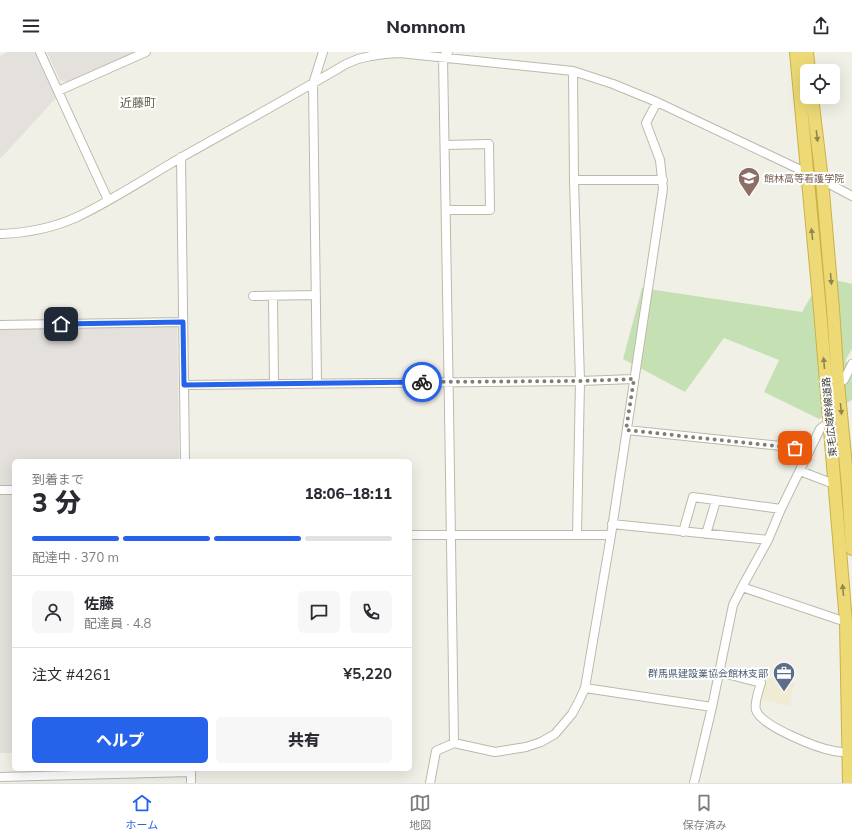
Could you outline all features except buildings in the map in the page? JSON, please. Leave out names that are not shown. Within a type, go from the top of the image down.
[{"type":"highway","name":"東毛広域幹線道路","points":[[796,52],[846,622],[849,783]]},
{"type":"highway","points":[[807,52],[808,64]]},
{"type":"highway","name":"東毛広域幹線道路","points":[[813,104],[822,180],[833,302],[838,383],[850,488],[852,549]]},
{"type":"street","points":[[40,52],[108,200]]},
{"type":"street","points":[[58,91],[146,52]]},
{"type":"street","points":[[317,383],[313,84],[323,52]]},
{"type":"street","points":[[0,234],[26,232],[57,225],[76,218],[346,64],[358,59],[385,54],[445,55],[573,71],[613,84],[657,102],[806,174],[822,180],[852,196]]},
{"type":"street","points":[[445,55],[448,381],[452,534],[454,743]]},
{"type":"street","points":[[573,71],[574,180],[580,381],[577,535]]},
{"type":"street","points":[[430,783],[436,751],[454,743],[494,752],[526,747],[541,742],[555,734],[572,714],[580,701],[585,688],[611,535],[663,190],[660,160],[646,123],[657,102]]},
{"type":"street","points":[[445,145],[489,144],[490,210],[446,210]]},
{"type":"street","points":[[182,158],[186,459]]},
{"type":"street","points":[[574,180],[663,180]]},
{"type":"street","points":[[253,296],[316,295]]},
{"type":"street","points":[[273,296],[274,383]]},
{"type":"street","points":[[0,325],[183,322]]},
{"type":"street","points":[[838,383],[844,380],[852,364]]},
{"type":"street","points":[[184,385],[448,381],[580,381],[634,379]]},
{"type":"street","points":[[694,783],[712,707],[733,605],[768,540],[781,509],[820,430],[829,423]]},
{"type":"street","points":[[626,430],[810,449]]},
{"type":"street","points":[[800,471],[834,484]]},
{"type":"street","points":[[0,490],[12,490]]},
{"type":"street","points":[[683,532],[693,497],[781,509]]},
{"type":"street","points":[[706,534],[716,500]]},
{"type":"street","points":[[612,524],[768,540]]},
{"type":"street","points":[[412,535],[611,535]]},
{"type":"street","points":[[742,587],[846,622]]},
{"type":"street","points":[[719,672],[761,682],[756,712],[767,722],[789,735],[819,747],[849,753]]},
{"type":"street","points":[[585,688],[712,707]]},
{"type":"street","points":[[0,777],[63,779],[177,771]]},
{"type":"street","points":[[191,771],[191,783]]},
{"type":"shaded area","points":[[7,52],[36,52],[56,98],[0,159],[0,56]]},
{"type":"shaded area","points":[[47,52],[137,52],[68,83],[60,80]]},
{"type":"shaded area","points":[[177,325],[179,459],[12,459],[12,753],[0,753],[0,328]]},
{"type":"shaded area","points":[[774,678],[794,682],[790,706],[762,700],[767,679]]},
{"type":"green space","points":[[822,277],[852,284],[852,349],[845,361],[852,366],[852,400],[819,419],[764,392],[779,360],[724,338],[685,392],[623,359],[642,288],[802,312]]},
{"type":"way so far","points":[[422,382],[580,381],[634,379],[626,430],[795,448]]},
{"type":"place","name":"館林高等看護学院","points":[[749,198]]},
{"type":"place","name":"群馬県建設業協会館林支部","points":[[784,692]]},
{"type":"district","name":"近藤町","points":[[138,103]]},
{"type":"route","points":[[61,324],[183,322],[184,385],[422,382]]}]
